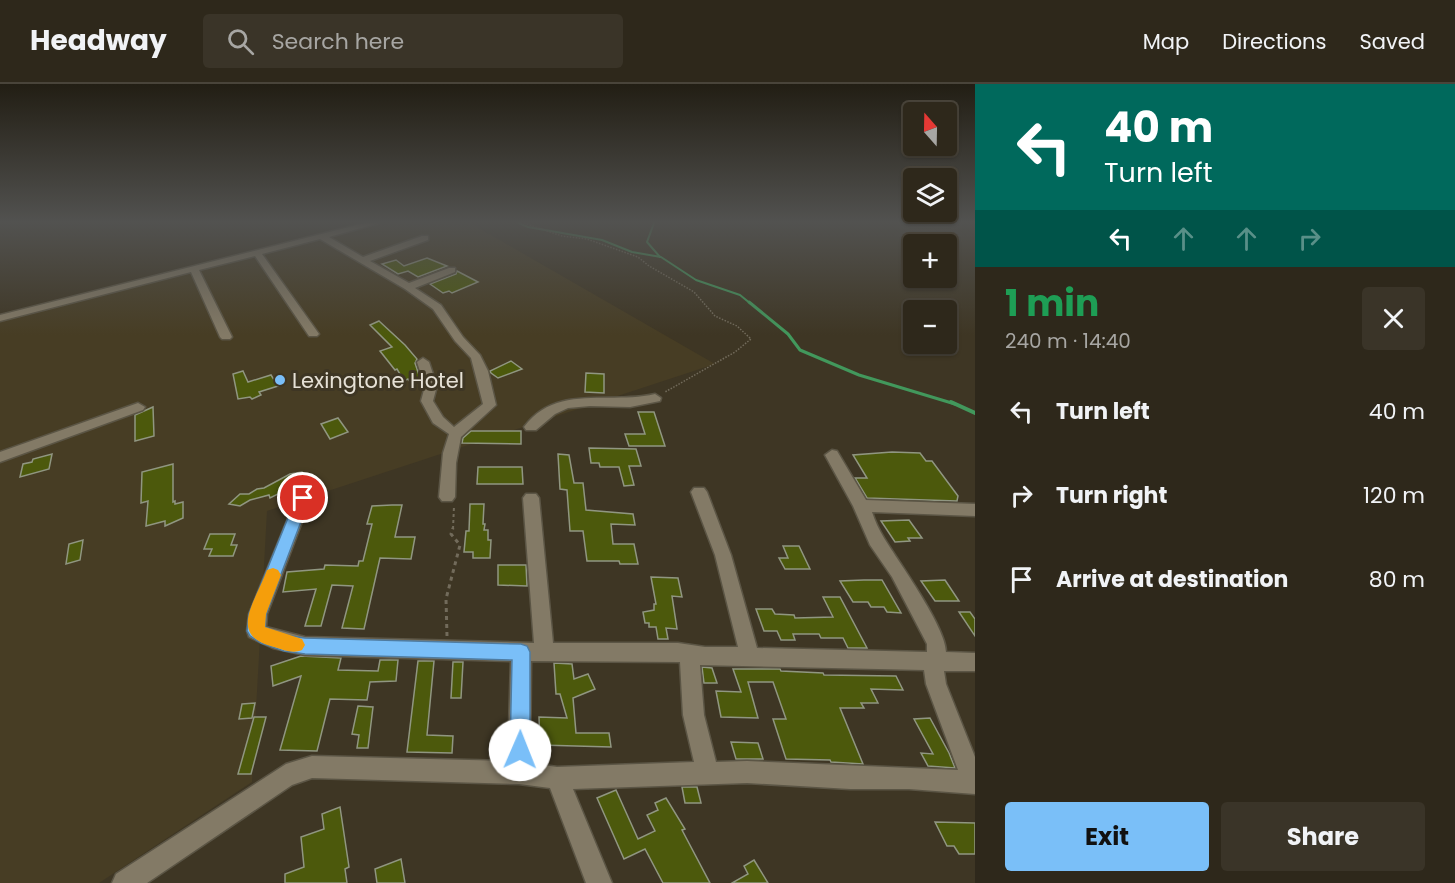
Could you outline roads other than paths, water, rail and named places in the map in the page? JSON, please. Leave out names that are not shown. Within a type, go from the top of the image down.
[{"type":"street","points":[[0,318],[228,260]]},
{"type":"street","points":[[262,260],[313,334]]},
{"type":"street","points":[[363,260],[436,307],[459,339],[476,357],[482,370],[490,405],[456,432],[452,445],[450,497]]},
{"type":"street","points":[[194,269],[226,337]]},
{"type":"street","points":[[408,287],[452,270]]},
{"type":"street","points":[[423,362],[431,380],[432,391],[427,401],[433,414],[448,431],[456,432]]},
{"type":"street","points":[[531,427],[554,408],[578,403],[642,404],[655,398]]},
{"type":"street","points":[[0,457],[138,407]]},
{"type":"street","points":[[125,883],[271,785],[304,768],[324,766],[519,773],[557,778],[747,772],[850,778],[909,778],[975,783],[932,670],[937,650],[936,643],[898,572],[876,540],[861,506],[832,454]]},
{"type":"street","points":[[699,492],[723,555],[748,643],[747,657]]},
{"type":"street","points":[[303,498],[258,614],[256,631],[267,638],[284,643],[305,646],[521,652],[975,662]]},
{"type":"street","points":[[531,498],[544,652]]},
{"type":"street","points":[[861,506],[975,510]]},
{"type":"street","points":[[519,773],[521,652]]},
{"type":"street","points":[[688,654],[693,676],[691,695],[694,723],[708,773]]},
{"type":"street","points":[[557,778],[599,883]]},
{"type":"waterway","points":[[666,260],[696,280],[740,295],[751,304]]},
{"type":"waterway","points":[[749,302],[788,334],[800,350],[859,375],[955,404]]},
{"type":"waterway","points":[[951,402],[975,413]]},
{"type":"place","name":"Lexingtone Hotel","points":[[280,380]]}]
